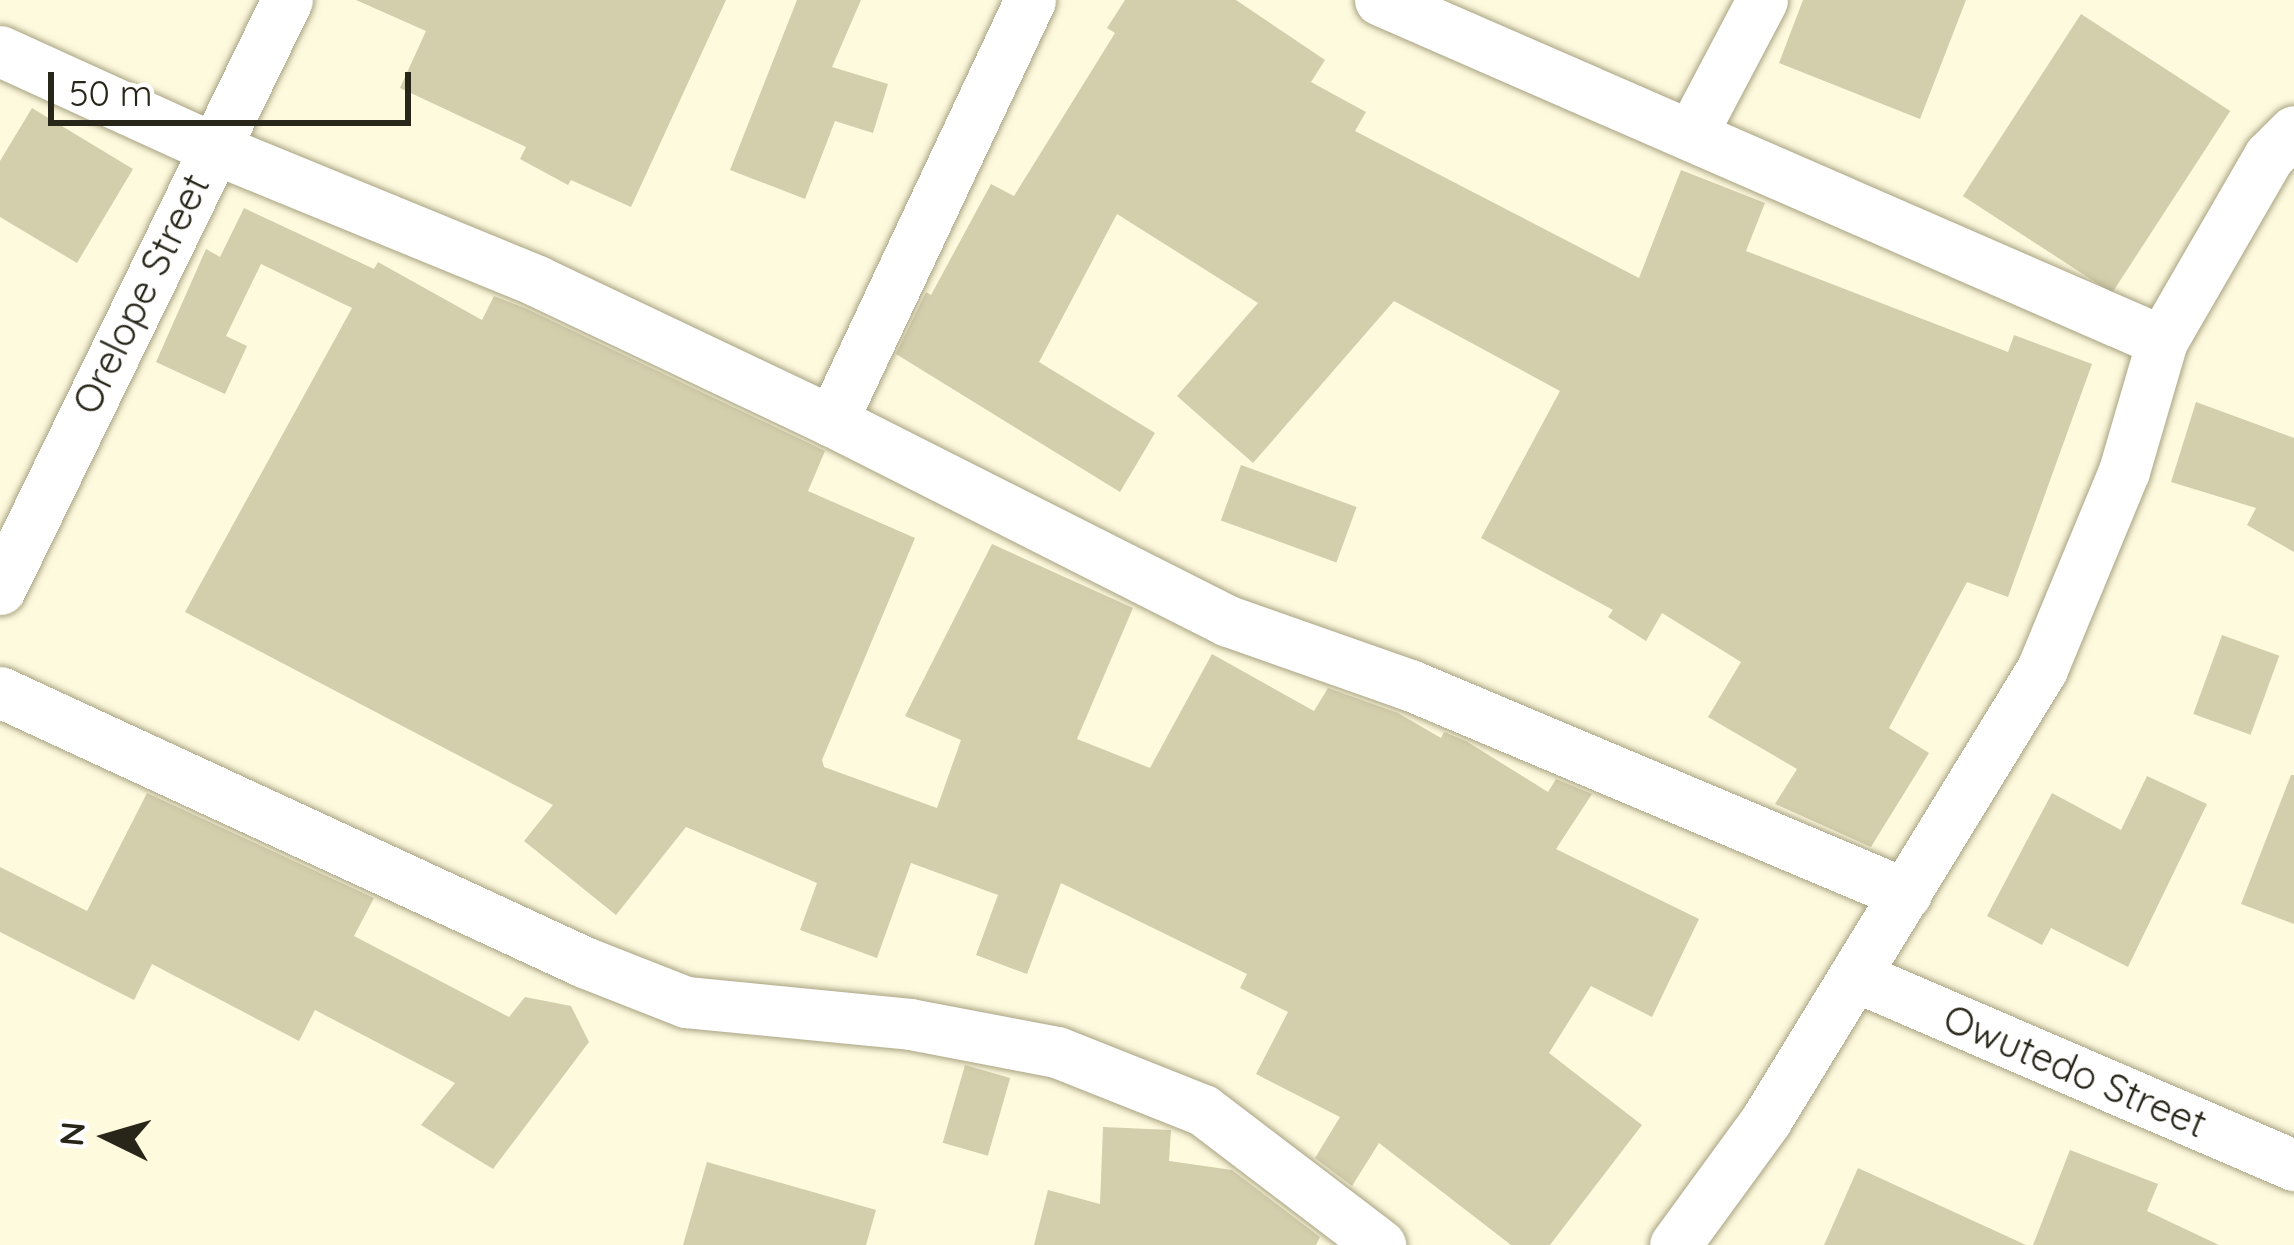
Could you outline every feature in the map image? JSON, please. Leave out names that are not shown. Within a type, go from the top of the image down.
[{"type":"street","name":"Orelope Street","points":[[0,589],[286,0]]},
{"type":"street","points":[[832,421],[1030,0]]},
{"type":"street","points":[[1380,0],[2162,341]]},
{"type":"street","points":[[1692,133],[1762,0]]},
{"type":"street","points":[[0,51],[211,147],[537,281],[832,421],[1228,621],[1410,685],[1906,894]]},
{"type":"street","points":[[1675,1245],[1766,1120],[2042,669],[2124,471],[2162,341],[2286,155]]},
{"type":"street","points":[[0,692],[584,962],[686,1002],[910,1024],[1057,1052],[1203,1110],[1380,1245]]},
{"type":"street","name":"Owutedo Street","points":[[1857,977],[2294,1165]]},
{"type":"building","points":[[356,0],[726,0],[631,207],[571,180],[568,185],[520,159],[526,147],[400,88],[426,31]]},
{"type":"building","points":[[797,0],[861,0],[832,67],[888,84],[873,133],[835,121],[805,199],[730,170]]},
{"type":"building","points":[[1125,0],[1236,0],[1325,60],[1311,82],[1366,112],[1355,131],[1639,278],[1681,170],[1765,203],[1746,251],[2008,352],[2014,335],[2092,364],[2008,597],[1967,582],[1889,728],[1929,753],[1871,847],[1775,804],[1797,769],[1708,717],[1741,662],[1662,613],[1646,641],[1608,617],[1613,610],[1481,538],[1560,391],[1394,301],[1253,463],[1177,396],[1258,303],[1117,214],[1039,362],[1155,433],[1120,492],[896,354],[926,292],[931,295],[991,184],[1014,196],[1115,33],[1107,28]]},
{"type":"building","points":[[1803,0],[1966,0],[1920,119],[1779,63]]},
{"type":"building","points":[[2081,14],[2230,111],[2112,293],[1963,196]]},
{"type":"building","points":[[32,108],[133,169],[77,263],[0,217],[0,161]]},
{"type":"building","points":[[244,208],[374,269],[378,262],[482,320],[494,296],[525,308],[825,451],[808,491],[915,538],[822,760],[824,767],[937,808],[961,740],[905,716],[992,544],[1133,608],[1077,739],[1150,768],[1212,654],[1314,711],[1328,688],[1398,713],[1441,738],[1444,732],[1466,741],[1548,792],[1556,779],[1592,794],[1556,849],[1699,919],[1652,1017],[1591,986],[1549,1053],[1642,1125],[1550,1245],[1511,1245],[1379,1143],[1352,1186],[1315,1158],[1340,1117],[1256,1074],[1288,1012],[1240,988],[1247,974],[1061,883],[1027,974],[976,955],[998,895],[911,863],[877,958],[800,930],[817,883],[686,827],[616,915],[524,841],[553,805],[185,612],[352,308],[261,264],[226,336],[247,346],[225,394],[156,362],[206,249],[220,257]]},
{"type":"building","points":[[2196,402],[2294,438],[2294,552],[2247,525],[2256,508],[2171,482]]},
{"type":"building","points":[[1241,465],[1357,507],[1336,563],[1221,520]]},
{"type":"building","points":[[2222,635],[2279,656],[2251,735],[2193,714]]},
{"type":"building","points":[[2294,775],[2294,924],[2241,904]]},
{"type":"building","points":[[2147,776],[2207,804],[2128,967],[2051,928],[2042,945],[1987,916],[2052,793],[2121,830]]},
{"type":"building","points":[[147,793],[374,898],[354,936],[509,1017],[525,997],[571,1006],[589,1042],[493,1169],[421,1125],[455,1083],[315,1010],[299,1041],[152,964],[134,1000],[0,932],[0,867],[87,911]]},
{"type":"building","points":[[965,1065],[1010,1078],[988,1156],[943,1143]]},
{"type":"building","points":[[1103,1127],[1171,1130],[1169,1161],[1232,1170],[1320,1237],[1316,1245],[1034,1245],[1048,1190],[1100,1204]]},
{"type":"building","points":[[2070,1150],[2158,1184],[2147,1211],[2219,1245],[2033,1245]]},
{"type":"building","points":[[707,1162],[876,1210],[866,1245],[683,1245]]},
{"type":"building","points":[[1858,1168],[2026,1245],[1824,1245]]}]
